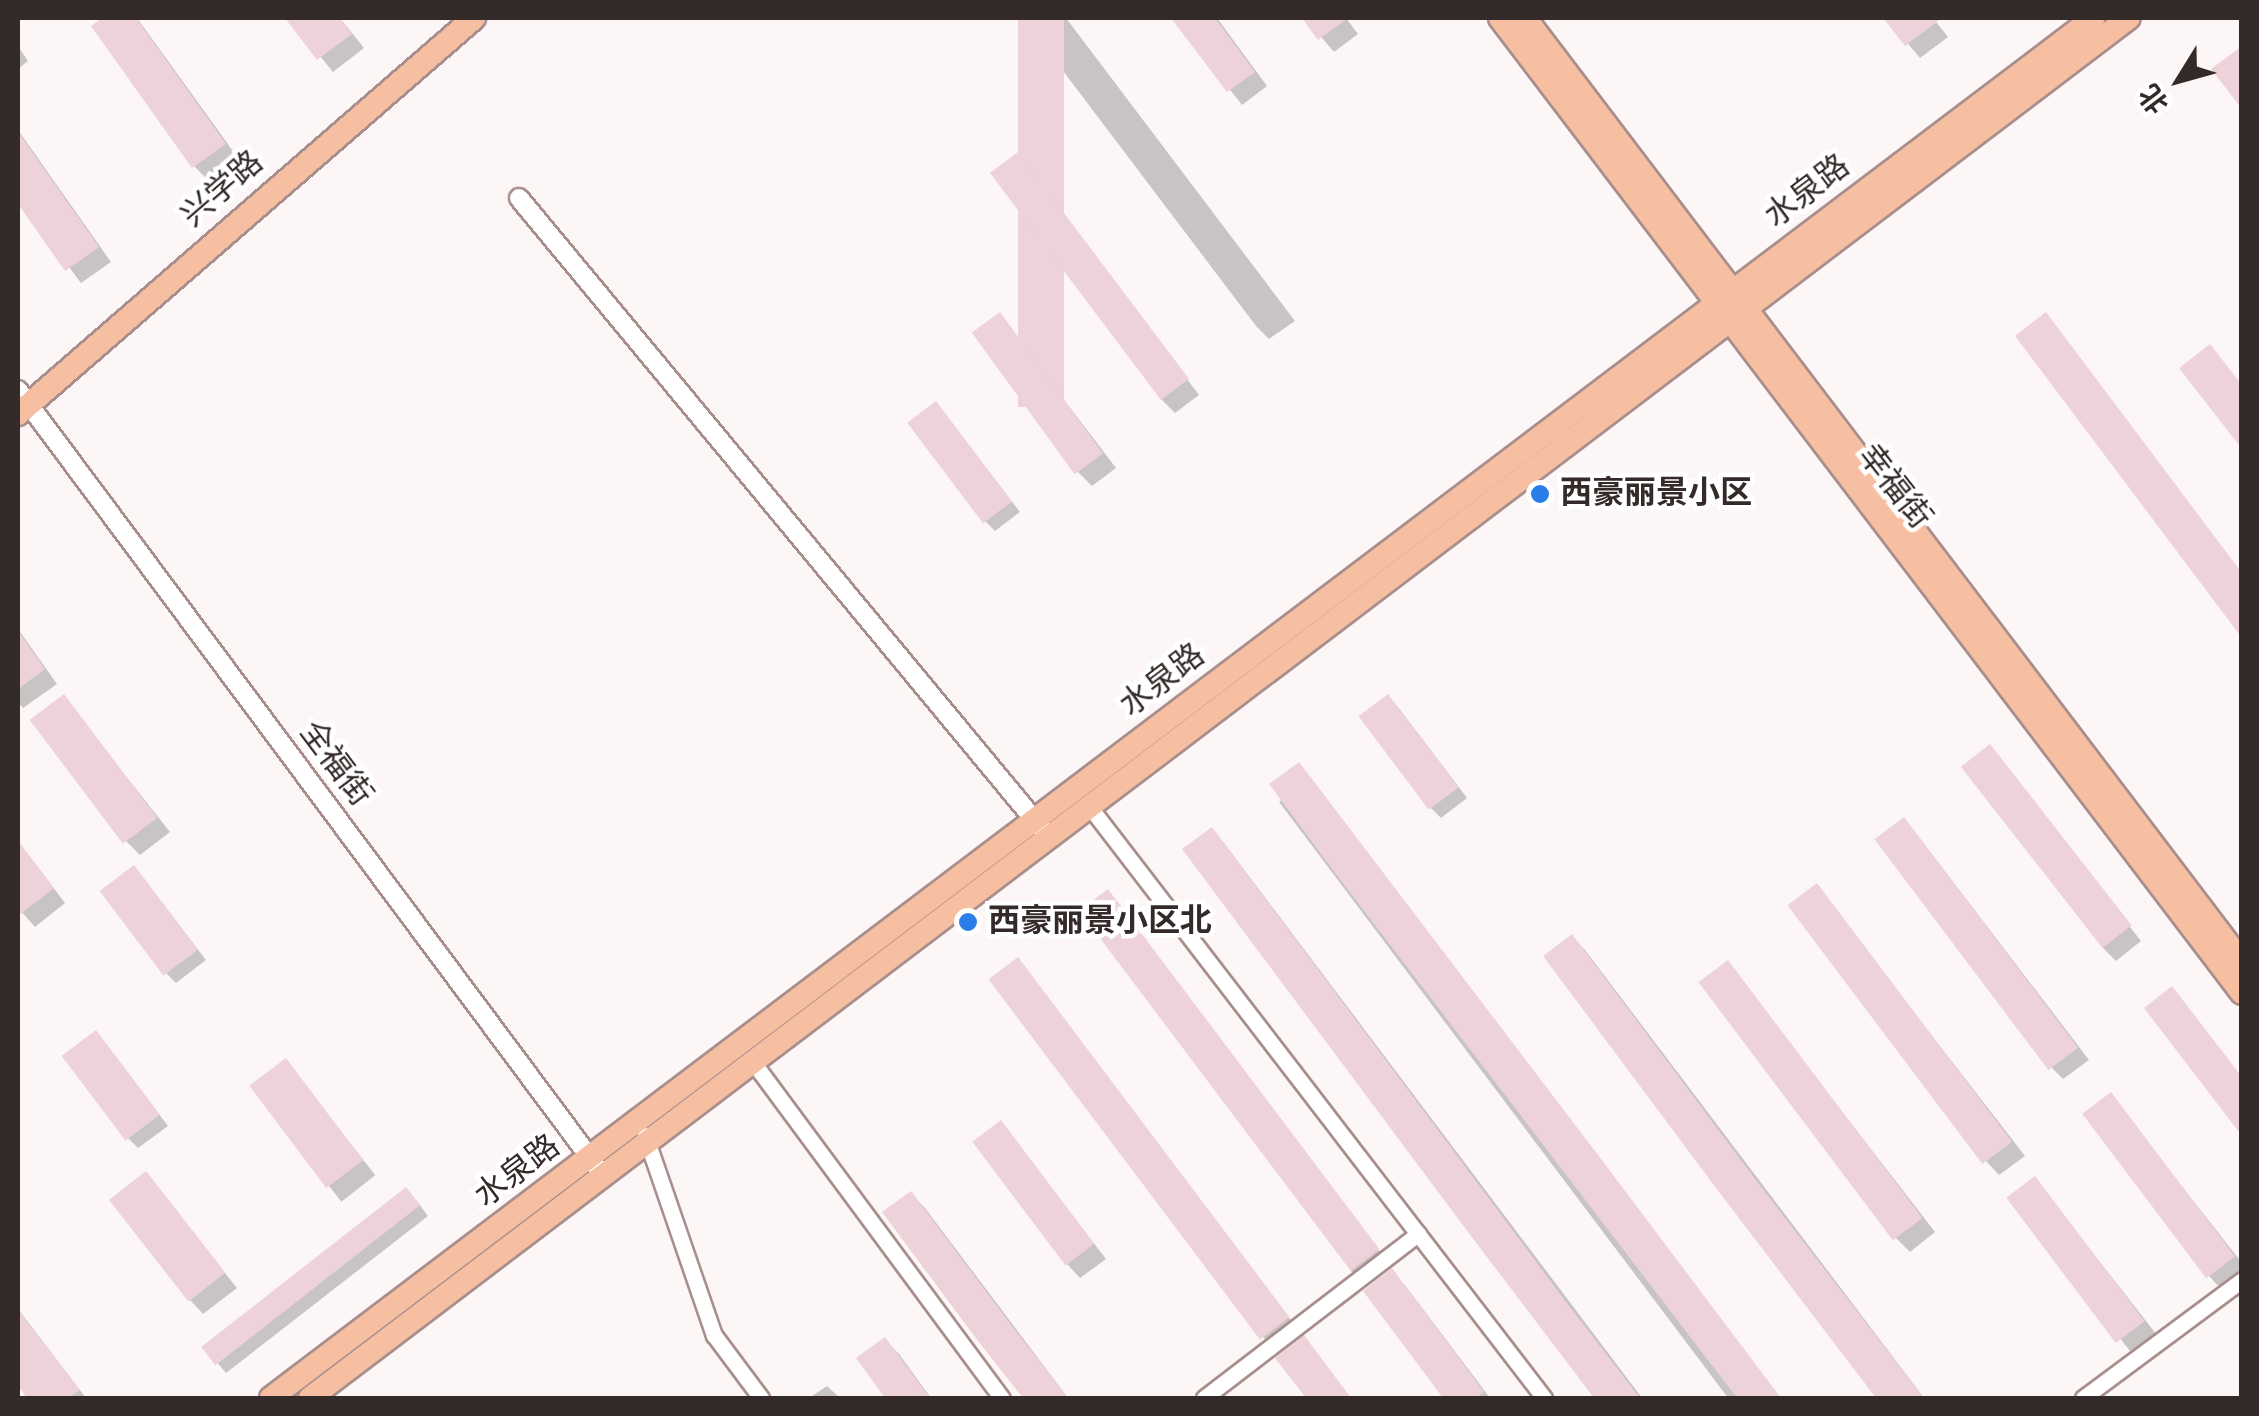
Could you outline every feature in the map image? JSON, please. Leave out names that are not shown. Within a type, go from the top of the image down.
[{"type":"main road","name":"兴学路","points":[[21,403],[474,18]]},
{"type":"main road","name":"幸福街","points":[[1500,18],[2242,962]]},
{"type":"main road","name":"幸福街","points":[[1525,18],[1730,307],[2242,993]]},
{"type":"main road","name":"水泉路","points":[[643,1131],[753,1062],[1041,828],[1089,806],[2094,18]]},
{"type":"main road","name":"水泉路","points":[[310,1398],[597,1166],[1041,828],[1730,307],[2129,18]]},
{"type":"main road","name":"水泉路","points":[[271,1398],[597,1166]]},
{"type":"street","points":[[520,198],[1041,828]]},
{"type":"street","name":"全福街","points":[[21,403],[597,1166]]},
{"type":"street","points":[[1089,806],[1544,1398]]},
{"type":"street","points":[[753,1062],[1002,1398]]},
{"type":"street","points":[[643,1131],[714,1334],[762,1398]]},
{"type":"street","points":[[1204,1398],[1418,1234]]},
{"type":"street","points":[[2083,1398],[2242,1280]]},
{"type":"building","points":[[102,18],[136,18],[226,144],[192,168],[91,26]]},
{"type":"building","points":[[285,18],[340,18],[352,34],[317,60]]},
{"type":"building","points":[[1018,18],[1064,18],[1064,407],[1018,407]]},
{"type":"building","points":[[1171,18],[1215,18],[1255,72],[1227,92]]},
{"type":"building","points":[[1302,18],[1348,18],[1318,40]]},
{"type":"building","points":[[1883,18],[1942,18],[1905,46]]},
{"type":"building","points":[[2242,46],[2242,109],[2211,69]]},
{"type":"building","points":[[18,132],[99,247],[65,271],[18,204]]},
{"type":"building","points":[[1018,152],[1189,379],[1161,400],[990,173]]},
{"type":"building","points":[[1000,312],[1103,454],[1075,474],[972,333]]},
{"type":"building","points":[[2046,312],[2242,573],[2242,638],[2015,336]]},
{"type":"building","points":[[2210,344],[2242,385],[2242,449],[2179,368]]},
{"type":"building","points":[[936,401],[1012,502],[983,523],[907,423]]},
{"type":"building","points":[[18,631],[45,669],[18,689]]},
{"type":"building","points":[[64,694],[157,818],[123,844],[30,720]]},
{"type":"building","points":[[1388,694],[1458,787],[1429,810],[1358,716]]},
{"type":"building","points":[[1990,744],[2132,925],[2102,948],[1961,767]]},
{"type":"building","points":[[1299,762],[1781,1398],[1737,1398],[1339,878],[1269,784]]},
{"type":"building","points":[[1904,817],[2078,1048],[2048,1070],[1874,839]]},
{"type":"building","points":[[1212,827],[1640,1398],[1594,1398],[1471,1236],[1182,849]]},
{"type":"building","points":[[18,841],[54,888],[18,916]]},
{"type":"building","points":[[134,865],[198,950],[163,976],[100,891]]},
{"type":"building","points":[[1817,883],[2012,1142],[1982,1164],[1787,905]]},
{"type":"building","points":[[1108,889],[1379,1249],[1351,1271],[1079,911]]},
{"type":"building","points":[[1572,934],[1924,1398],[1876,1398],[1716,1188],[1543,956]]},
{"type":"building","points":[[1018,957],[1289,1317],[1260,1339],[988,979]]},
{"type":"building","points":[[1728,960],[1922,1218],[1893,1240],[1698,982]]},
{"type":"building","points":[[2172,986],[2242,1077],[2242,1136],[2144,1008]]},
{"type":"building","points":[[96,1030],[160,1115],[125,1141],[62,1056]]},
{"type":"building","points":[[286,1058],[363,1160],[326,1188],[249,1086]]},
{"type":"building","points":[[2111,1092],[2235,1257],[2206,1278],[2082,1114]]},
{"type":"building","points":[[1001,1120],[1094,1244],[1066,1265],[972,1142]]},
{"type":"building","points":[[146,1171],[225,1273],[188,1302],[109,1200]]},
{"type":"building","points":[[2035,1176],[2145,1321],[2116,1343],[2006,1198]]},
{"type":"building","points":[[406,1187],[420,1205],[215,1365],[201,1347]]},
{"type":"building","points":[[911,1191],[1068,1398],[1023,1398],[975,1337],[882,1212]]},
{"type":"building","points":[[1392,1268],[1484,1392],[1475,1398],[1443,1398],[1363,1291]]},
{"type":"building","points":[[18,1310],[80,1390],[69,1398],[27,1398],[18,1386]]},
{"type":"building","points":[[1304,1335],[1351,1398],[1306,1398],[1275,1358]]},
{"type":"building","points":[[885,1337],[930,1398],[885,1398],[856,1358]]},
{"type":"place","name":"西豪丽景小区","points":[[1540,494]]},
{"type":"place","name":"西豪丽景小区北","points":[[968,922]]}]
